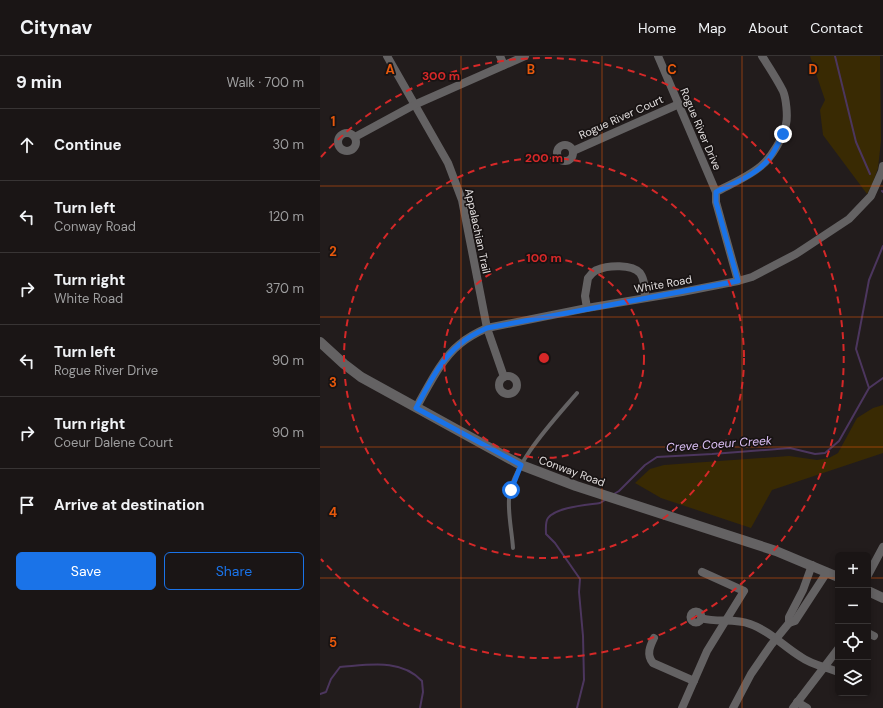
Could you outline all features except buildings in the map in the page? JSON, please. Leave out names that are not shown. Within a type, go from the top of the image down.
[{"type":"street","name":"Appalachian Trail","points":[[387,56],[448,163],[462,200],[487,328],[504,377]]},
{"type":"street","points":[[500,56],[504,65]]},
{"type":"street","points":[[355,138],[414,105],[525,56]]},
{"type":"street","name":"Rogue River Drive","points":[[658,56],[716,192],[716,202],[738,281]]},
{"type":"street","points":[[716,192],[762,166],[771,157],[785,128],[787,122],[786,102],[783,91],[762,56]]},
{"type":"street","name":"Rogue River Court","points":[[573,150],[679,104]]},
{"type":"street","name":"White Road","points":[[416,408],[435,374],[449,356],[459,345],[473,335],[487,328],[587,308],[738,281],[752,277],[790,257],[849,219],[871,196],[883,170]]},
{"type":"street","points":[[587,308],[585,296],[588,278],[597,270],[609,266],[629,268],[639,273],[644,282],[645,298]]},
{"type":"street","name":"Conway Road","points":[[320,342],[361,377],[521,465],[645,510],[776,551],[835,576]]},
{"type":"street","points":[[871,569],[883,547]]},
{"type":"street","points":[[789,624],[790,617],[803,590],[812,565]]},
{"type":"street","points":[[682,708],[705,655],[744,591],[702,572]]},
{"type":"street","points":[[734,708],[751,674],[777,638],[789,624],[795,621],[827,572]]},
{"type":"street","points":[[871,592],[883,598]]},
{"type":"street","points":[[702,618],[708,620],[726,619],[748,623],[777,638],[802,658],[813,664],[835,671]]},
{"type":"street","points":[[654,638],[649,652],[649,657],[653,663],[694,680]]},
{"type":"street","points":[[807,708],[795,705],[835,652]]},
{"type":"lane","points":[[513,548],[509,500],[511,490],[521,465],[531,450],[577,393]]},
{"type":"shaded area","points":[[810,56],[880,56],[881,141],[878,168],[867,194],[823,135],[820,110],[825,100]]},
{"type":"shaded area","points":[[883,405],[883,453],[772,490],[751,528],[661,498],[635,483],[650,469],[664,465],[789,456],[817,460],[829,458],[838,453],[857,418],[873,408]]},
{"type":"waterway","points":[[835,56],[856,142],[870,174]]},
{"type":"waterway","points":[[869,388],[856,349],[869,280],[883,246]]},
{"type":"waterway","name":"Creve Coeur Creek","points":[[614,494],[619,491],[645,465],[657,457],[790,448],[815,454],[825,453],[839,441],[869,388],[883,378]]},
{"type":"waterway","name":"Creve Coeur Creek","points":[[577,708],[584,680],[583,636],[579,592],[580,579],[555,543],[546,534],[546,524],[548,518],[558,511],[572,507],[600,503],[605,500]]},
{"type":"waterway","name":"Creve Coeur Creek","points":[[320,694],[326,692],[331,679],[340,667],[373,664],[394,666],[414,674],[422,681],[423,692],[420,708]]},
{"type":"route","points":[[511,490],[521,465],[416,408],[435,374],[459,345],[473,335],[487,328],[587,308],[738,281],[727,237],[716,202],[716,192],[762,166],[771,157],[783,134]]}]
